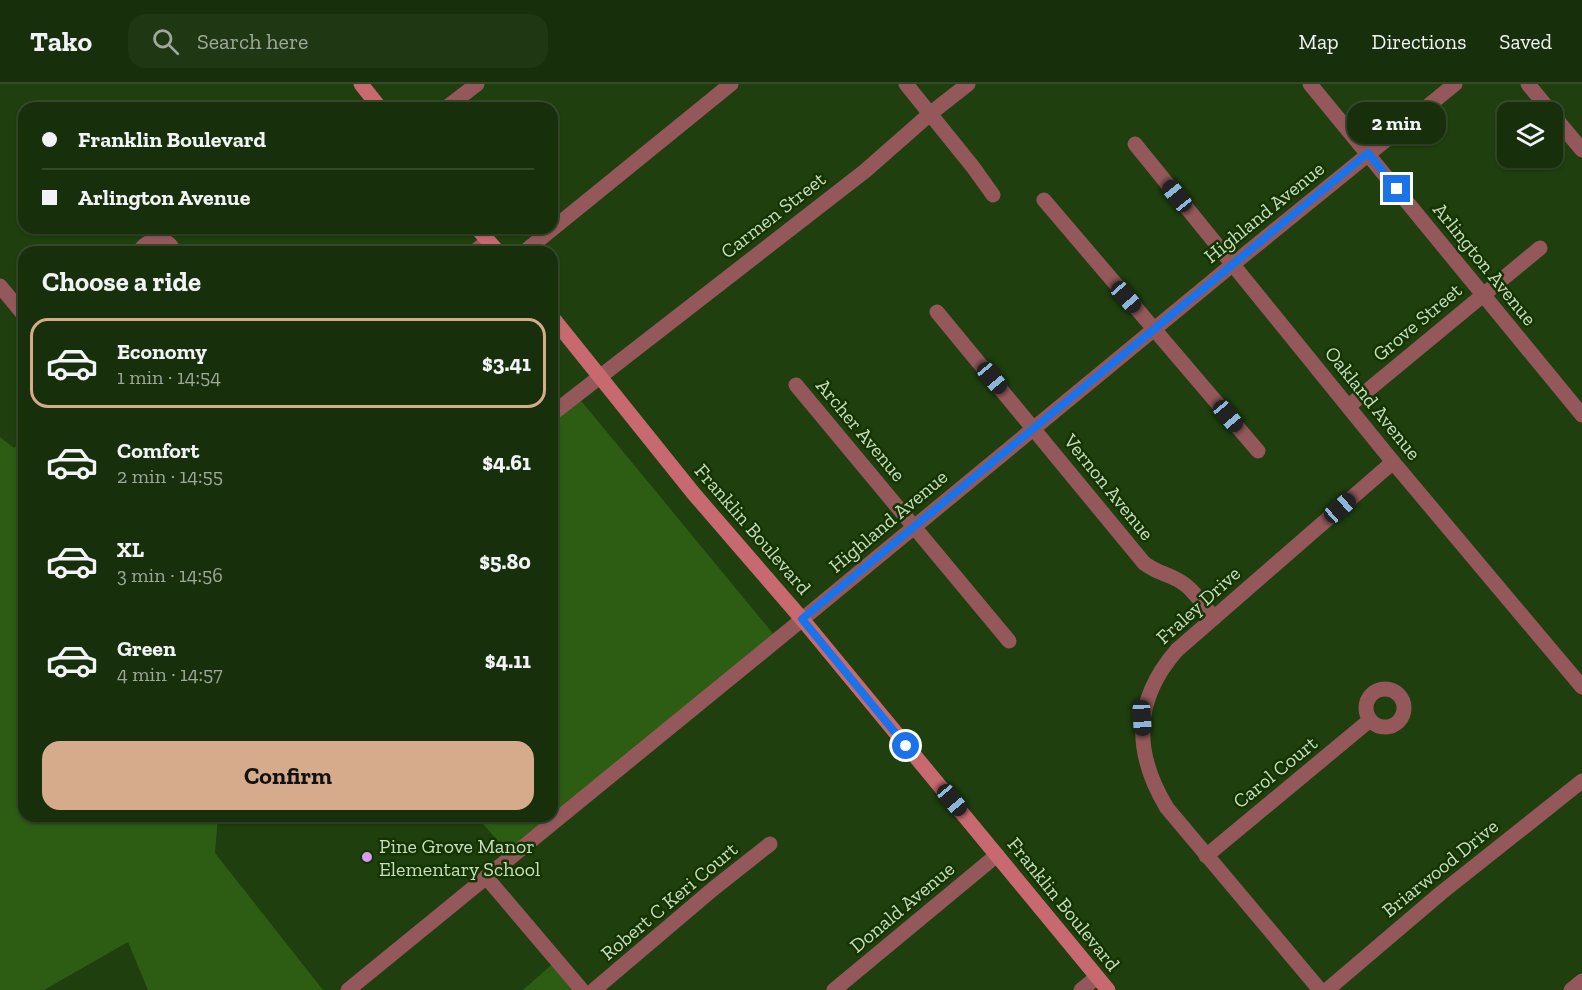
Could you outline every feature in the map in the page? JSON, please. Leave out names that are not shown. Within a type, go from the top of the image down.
[{"type":"street","points":[[361,84],[375,102]]},
{"type":"street","points":[[454,102],[477,84]]},
{"type":"street","points":[[558,224],[730,84]]},
{"type":"street","points":[[906,84],[993,195]]},
{"type":"street","name":"Carmen Street","points":[[558,409],[865,171],[968,84]]},
{"type":"street","name":"Arlington Avenue","points":[[1310,84],[1582,415]]},
{"type":"street","name":"Highland Avenue","points":[[558,818],[1455,84]]},
{"type":"street","points":[[1528,84],[1543,102]]},
{"type":"street","points":[[1563,127],[1582,150]]},
{"type":"street","name":"Oakland Avenue","points":[[1135,144],[1232,265],[1350,405],[1393,462],[1582,687]]},
{"type":"street","points":[[1044,200],[1257,451]]},
{"type":"street","points":[[482,234],[493,246]]},
{"type":"street","points":[[531,246],[546,234]]},
{"type":"street","points":[[144,246],[153,239],[166,241],[171,246]]},
{"type":"street","name":"Grove Street","points":[[1350,405],[1540,248]]},
{"type":"street","points":[[0,286],[18,308]]},
{"type":"street","name":"Vernon Avenue","points":[[937,312],[1144,563],[1156,572],[1189,587],[1214,618]]},
{"type":"street","name":"Franklin Boulevard","points":[[558,324],[694,494],[802,619],[1108,990]]},
{"type":"street","name":"Archer Avenue","points":[[796,385],[1009,641]]},
{"type":"street","name":"Fraley Drive","points":[[1320,990],[1167,808],[1155,788],[1144,754],[1142,718],[1150,690],[1162,667],[1177,650],[1393,462]]},
{"type":"street","name":"Carol Court","points":[[1206,856],[1370,720]]},
{"type":"street","name":"Briarwood Drive","points":[[1327,990],[1441,893],[1582,781]]},
{"type":"street","name":"Highland Avenue","points":[[348,990],[553,822]]},
{"type":"street","name":"Robert C Keri Court","points":[[594,990],[770,844]]},
{"type":"street","name":"Donald Avenue","points":[[834,990],[997,855]]},
{"type":"street","points":[[486,877],[582,990]]},
{"type":"street","points":[[1081,990],[1097,977]]},
{"type":"street","points":[[1571,990],[1582,981]]},
{"type":"green space","points":[[578,397],[775,636],[558,817],[558,412]]},
{"type":"green space","points":[[0,437],[14,448],[18,445],[18,822],[218,822],[215,853],[323,990],[148,990],[128,942],[44,990],[0,990]]},
{"type":"green space","points":[[481,822],[552,822],[511,856]]},
{"type":"green space","points":[[557,960],[582,990],[523,990]]},
{"type":"place","name":"Pine Grove Manor Elementary School","points":[[367,857]]},
{"type":"route","points":[[906,746],[802,619],[1368,153],[1397,189]]}]
